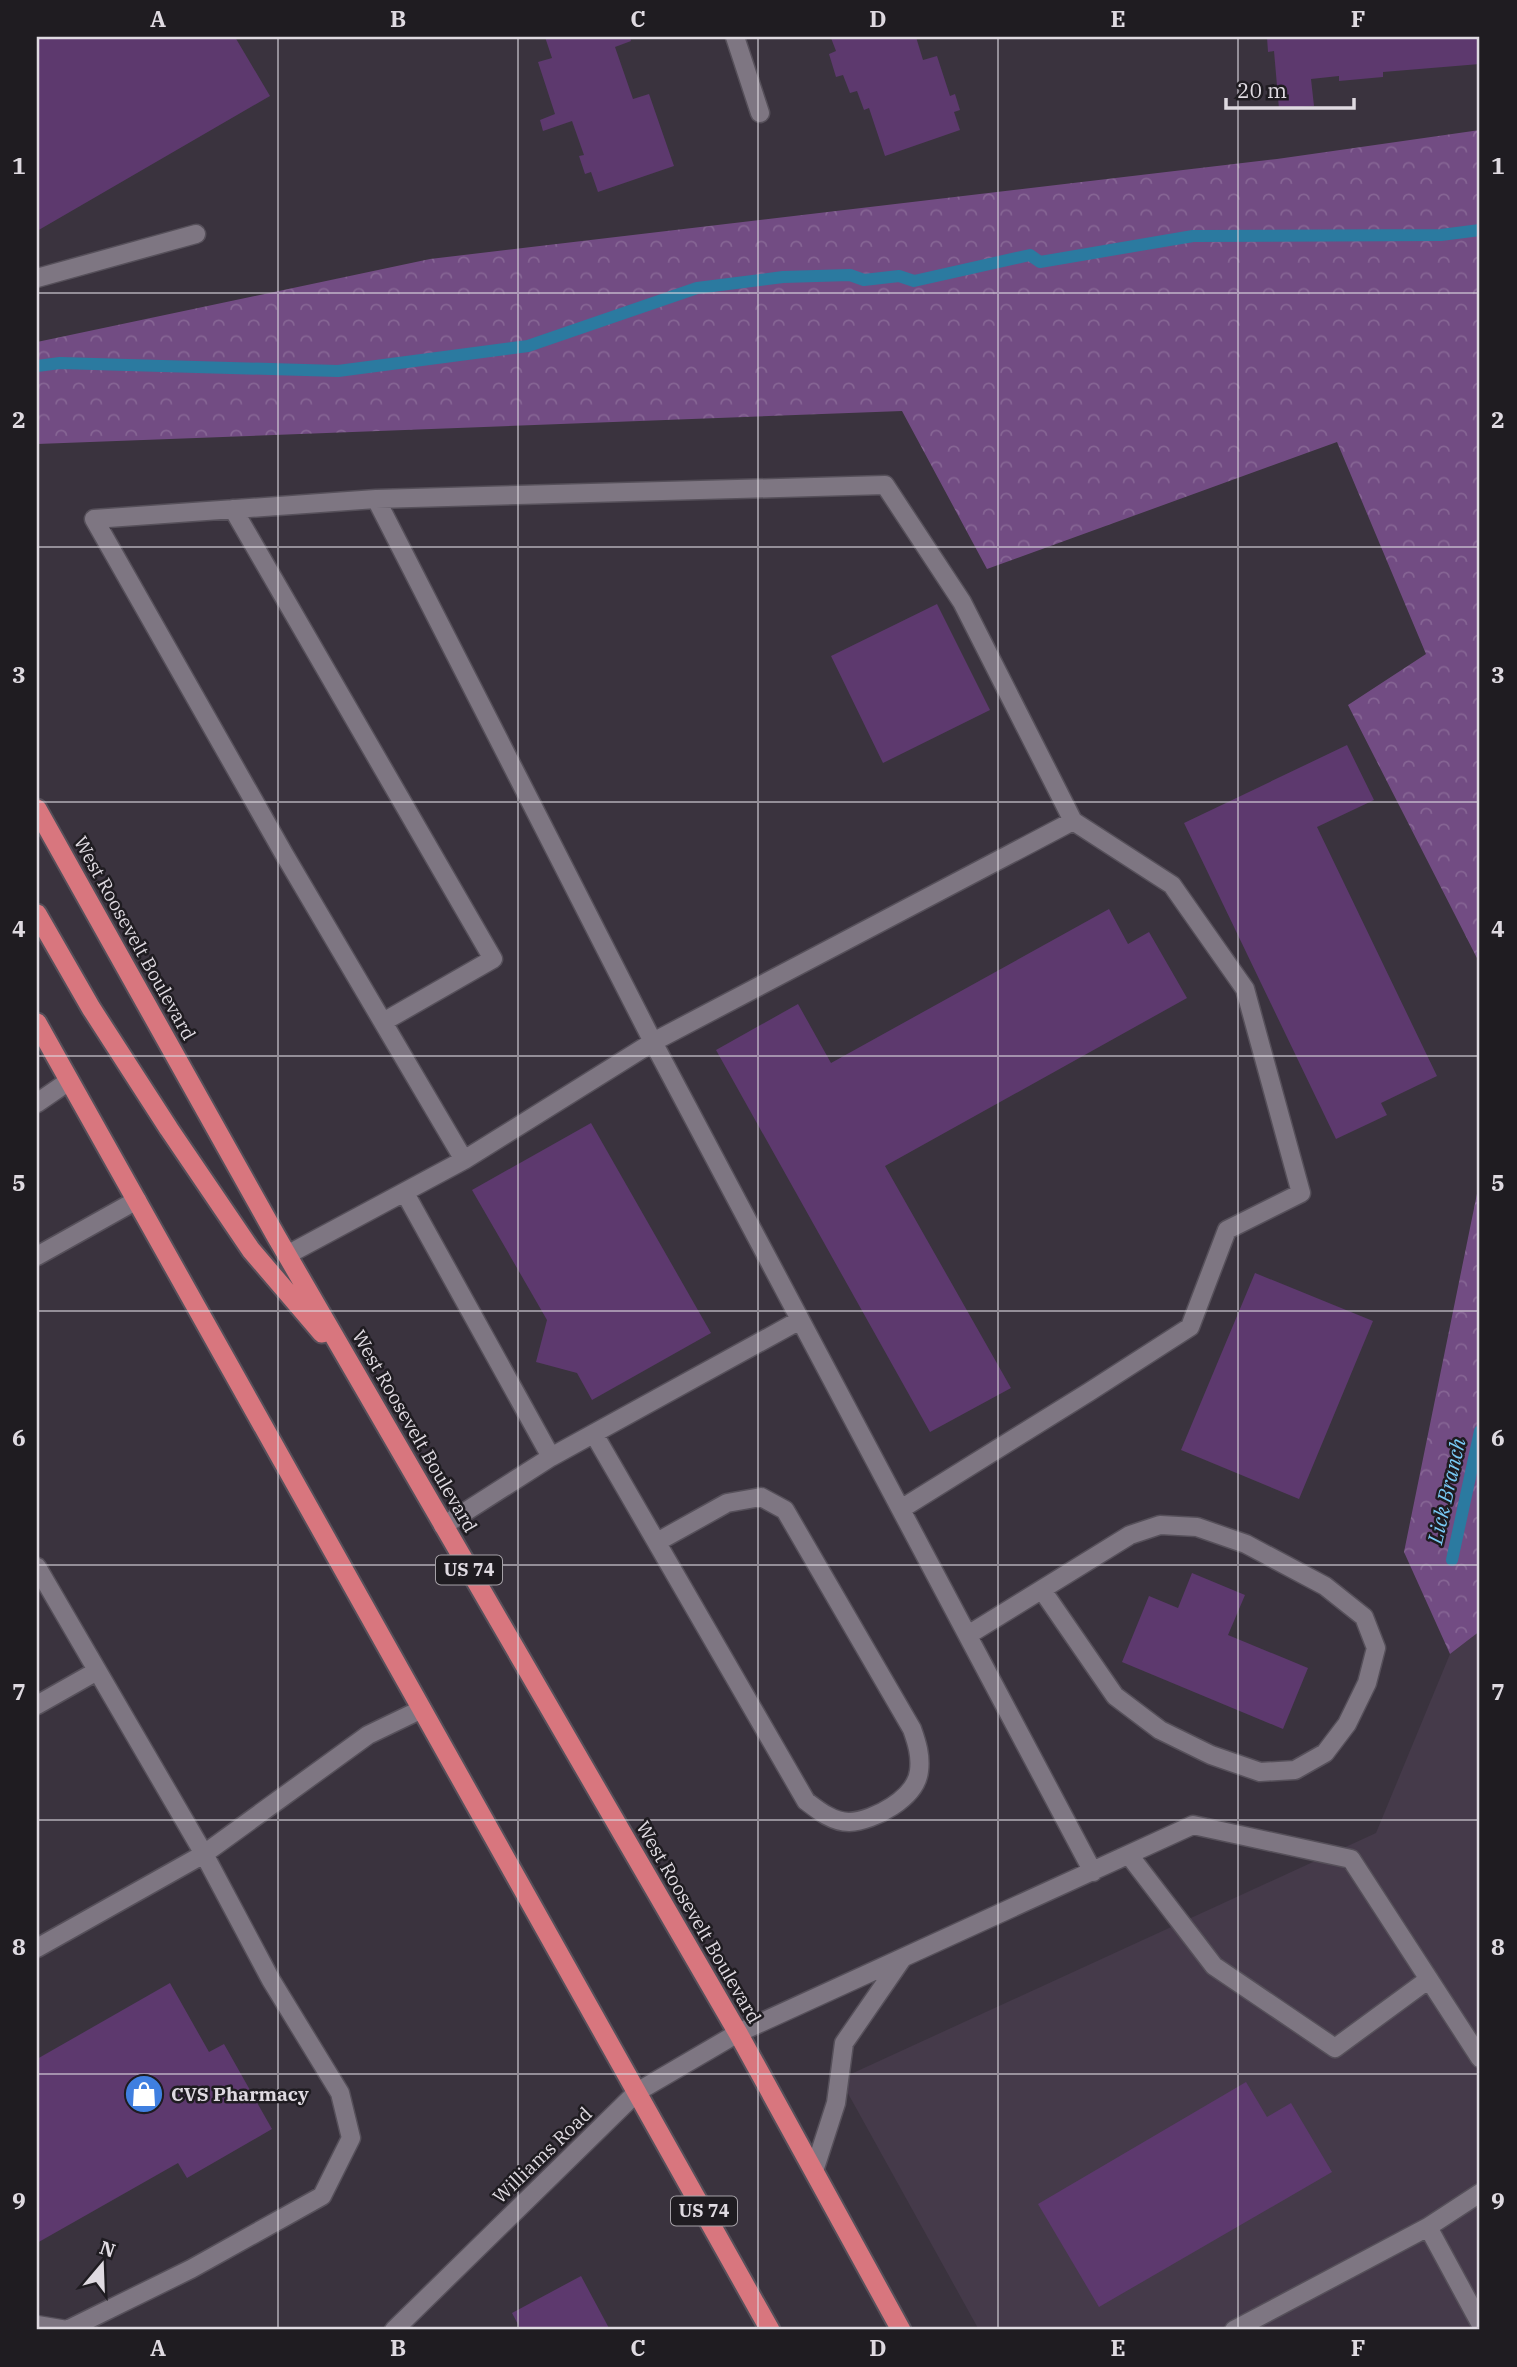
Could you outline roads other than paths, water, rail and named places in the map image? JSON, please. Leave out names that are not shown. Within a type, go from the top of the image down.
[{"type":"highway","name":"West Roosevelt Boulevard","points":[[37,809],[287,1255],[738,2033],[901,2330]]},
{"type":"highway","points":[[37,914],[90,1008],[251,1250],[354,1371]]},
{"type":"highway","name":"US 74","points":[[37,1023],[771,2330]]},
{"type":"street","points":[[736,37],[760,113]]},
{"type":"street","points":[[37,278],[196,234]]},
{"type":"street","points":[[464,1160],[284,854],[94,519],[376,499],[885,485],[962,602],[1073,821],[1172,886],[1245,989],[1301,1193],[1227,1230],[1190,1327],[901,1509]]},
{"type":"street","points":[[376,499],[653,1042],[1093,1872]]},
{"type":"street","points":[[233,509],[493,959],[383,1022]]},
{"type":"street","points":[[287,1255],[464,1160],[653,1042],[1073,821]]},
{"type":"street","points":[[37,1103],[69,1081]]},
{"type":"street","points":[[405,1193],[551,1457]]},
{"type":"street","points":[[37,1256],[137,1200]]},
{"type":"street","points":[[443,1526],[551,1457],[800,1320]]},
{"type":"street","points":[[594,1434],[656,1542],[806,1801],[825,1816],[848,1822],[880,1815],[906,1796],[919,1774],[920,1753],[912,1729],[785,1510],[761,1497],[727,1503],[656,1542]]},
{"type":"street","points":[[968,1635],[1130,1535],[1160,1525],[1197,1527],[1246,1544],[1325,1586],[1364,1617],[1376,1648],[1367,1683],[1347,1724],[1325,1753],[1295,1770],[1260,1772],[1211,1755],[1160,1730],[1115,1696],[1042,1590]]},
{"type":"street","points":[[37,1567],[204,1854],[271,1980],[340,2093],[351,2138],[321,2196],[191,2269],[67,2330],[37,2325]]},
{"type":"street","points":[[37,1705],[97,1671]]},
{"type":"street","points":[[37,1948],[204,1854],[368,1735],[422,1709]]},
{"type":"street","name":"Williams Road","points":[[394,2330],[636,2092],[738,2033],[1194,1825],[1351,1859],[1480,2058]]},
{"type":"street","points":[[1129,1855],[1214,1966],[1335,2048],[1429,1979]]},
{"type":"street","points":[[814,2171],[836,2103],[844,2043],[902,1958]]},
{"type":"street","points":[[1234,2330],[1428,2227],[1480,2193]]},
{"type":"street","points":[[1428,2227],[1480,2323]]},
{"type":"waterway","points":[[37,366],[60,363],[338,371],[528,346],[697,288],[783,277],[850,275],[864,280],[899,276],[914,281],[1030,255],[1040,262],[1193,236],[1441,235],[1480,230]]},
{"type":"waterway","name":"Lick Branch","points":[[1452,1560],[1480,1431]]},
{"type":"place","name":"CVS Pharmacy","points":[[144,2094]]}]
